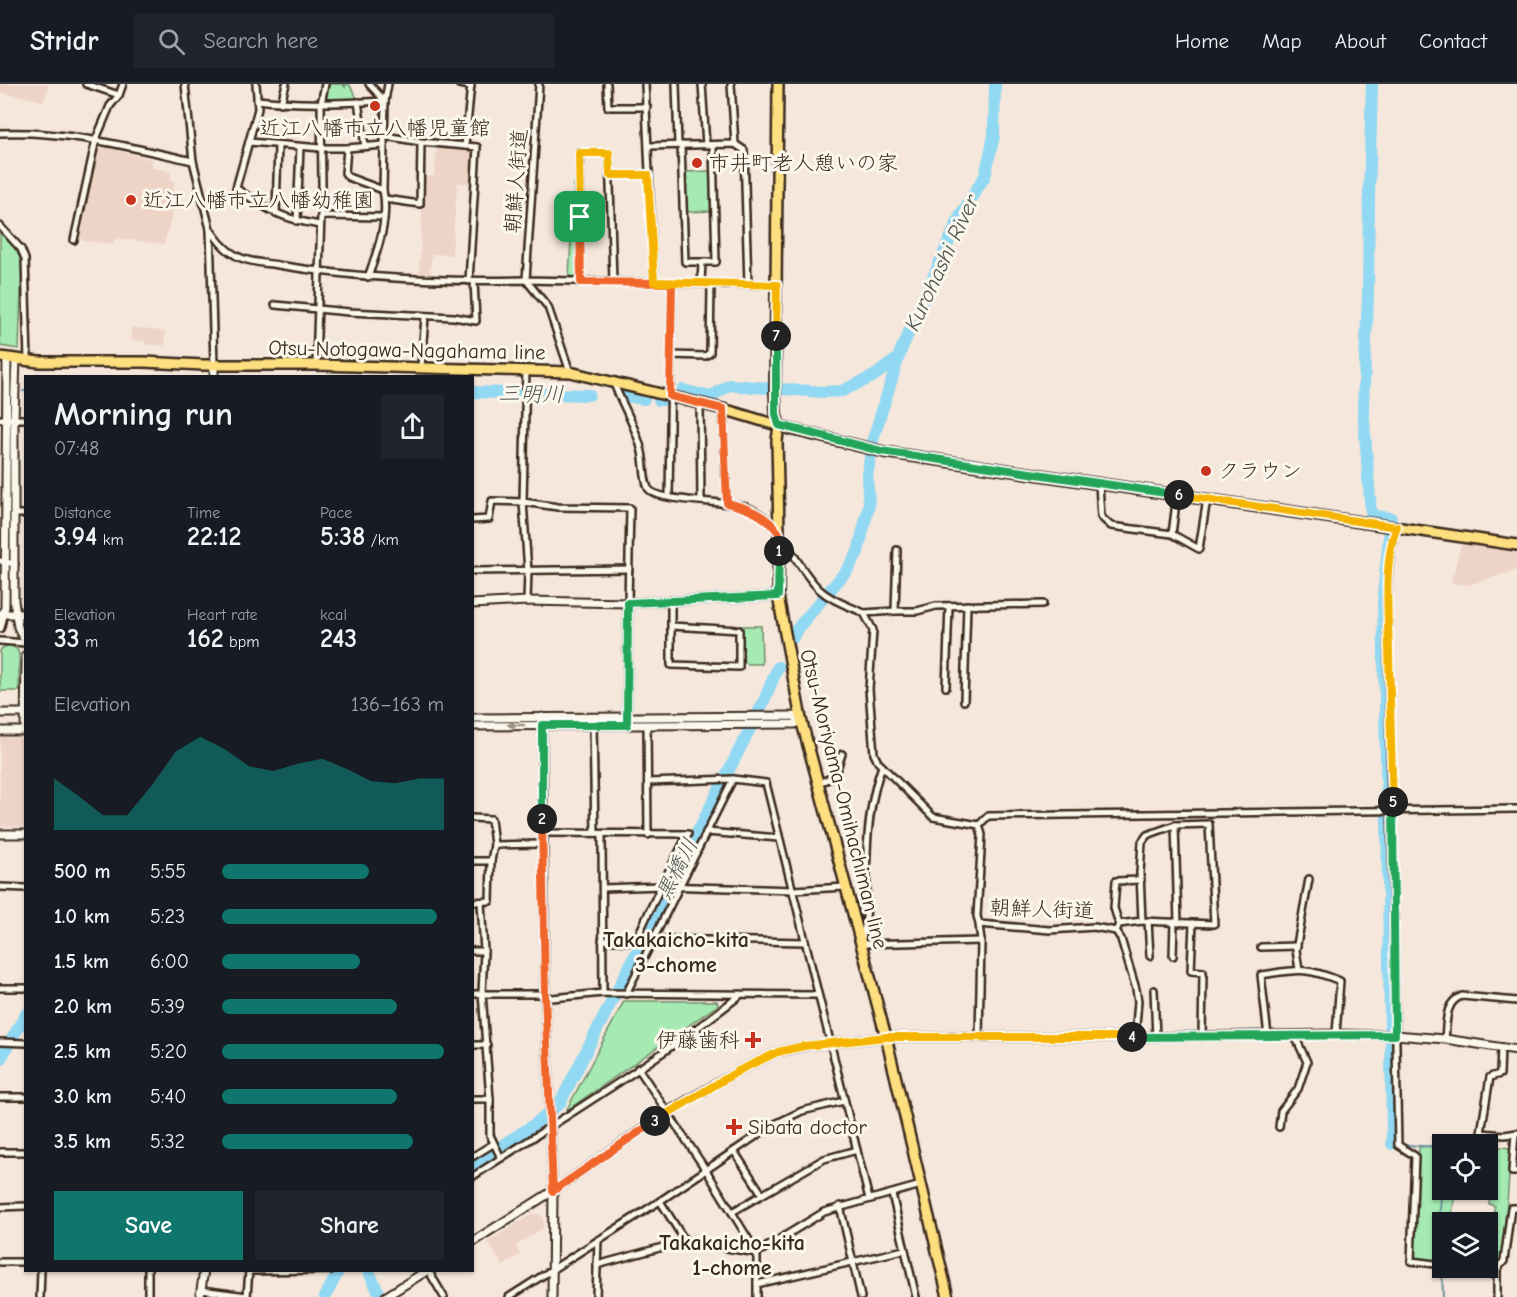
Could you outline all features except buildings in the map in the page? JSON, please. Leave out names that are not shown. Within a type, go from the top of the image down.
[{"type":"main road","name":"Otsu-Moriyama-Omihachiman line","points":[[778,84],[775,387],[776,414],[779,425],[777,441],[778,596],[801,719],[886,1037],[948,1297]]},
{"type":"main road","name":"Otsu-Notogawa-Nagahama line","points":[[8,358],[39,362],[316,365],[570,372],[700,403],[868,449],[1517,545]]},
{"type":"street","points":[[86,84],[118,95]]},
{"type":"street","points":[[74,240],[96,139],[110,106],[123,84]]},
{"type":"street","points":[[185,84],[193,161],[210,229],[214,375]]},
{"type":"street","points":[[256,84],[258,109],[236,188],[276,214],[320,225]]},
{"type":"street","points":[[281,103],[286,84]]},
{"type":"street","points":[[316,365],[322,184],[321,104],[325,84]]},
{"type":"street","points":[[369,84],[385,102]]},
{"type":"street","points":[[368,277],[381,242],[385,200],[383,190],[385,102],[388,84]]},
{"type":"street","points":[[459,84],[471,85],[465,146]]},
{"type":"street","name":"朝鮮人街道","points":[[526,280],[539,84]]},
{"type":"street","points":[[607,84],[608,107],[647,107]]},
{"type":"street","points":[[645,84],[654,282]]},
{"type":"street","points":[[676,84],[686,262],[716,262],[713,146]]},
{"type":"street","points":[[702,84],[705,145]]},
{"type":"street","points":[[731,84],[735,144]]},
{"type":"street","points":[[257,100],[321,104],[385,102]]},
{"type":"street","points":[[358,102],[365,146]]},
{"type":"street","points":[[0,133],[29,132],[96,139],[193,161]]},
{"type":"street","points":[[275,305],[349,312],[454,317],[476,321],[471,281],[477,147],[385,136]]},
{"type":"street","points":[[249,142],[321,148],[384,145]]},
{"type":"street","points":[[385,200],[420,204],[421,142]]},
{"type":"street","points":[[648,146],[735,144],[744,150],[748,284]]},
{"type":"street","points":[[276,214],[278,145]]},
{"type":"street","points":[[297,221],[300,147]]},
{"type":"street","points":[[347,148],[345,173],[348,177],[383,190]]},
{"type":"street","points":[[581,282],[579,153],[609,153],[614,281]]},
{"type":"street","points":[[610,175],[648,175]]},
{"type":"street","points":[[321,216],[383,217]]},
{"type":"street","points":[[0,226],[21,249],[25,259],[28,360]]},
{"type":"street","points":[[210,229],[223,246],[237,256],[319,271],[368,277],[471,281],[614,281],[777,285]]},
{"type":"street","points":[[701,283],[702,262]]},
{"type":"street","points":[[526,280],[548,307],[570,372]]},
{"type":"street","points":[[669,497],[672,283]]},
{"type":"street","points":[[671,355],[705,356],[710,353],[711,284]]},
{"type":"street","points":[[421,367],[425,317]]},
{"type":"street","points":[[8,358],[14,418],[14,601],[18,627],[24,639]]},
{"type":"street","points":[[0,628],[3,562],[3,419],[8,358]]},
{"type":"street","points":[[526,369],[523,502],[528,571],[527,601]]},
{"type":"street","points":[[612,381],[641,447],[648,488],[654,495],[727,503],[749,508],[768,520],[819,589],[831,598],[864,613],[917,611],[936,606],[1043,604]]},
{"type":"street","points":[[700,403],[701,501]]},
{"type":"street","points":[[723,409],[727,503]]},
{"type":"street","points":[[3,419],[24,418]]},
{"type":"street","points":[[1099,484],[1101,518],[1111,526],[1172,534],[1199,549],[1207,499]]},
{"type":"street","points":[[1172,534],[1177,495]]},
{"type":"street","points":[[474,520],[489,519],[492,501],[523,502],[558,507],[630,508],[627,721]]},
{"type":"street","points":[[15,514],[24,514]]},
{"type":"street","points":[[1397,527],[1393,537],[1387,598],[1398,1145],[1415,1156],[1411,1261],[1432,1264]]},
{"type":"street","points":[[895,611],[897,550]]},
{"type":"street","points":[[3,562],[15,564]]},
{"type":"street","points":[[474,571],[629,569]]},
{"type":"street","points":[[474,603],[527,601],[628,603],[778,596]]},
{"type":"street","points":[[671,601],[671,626],[671,665],[739,667],[739,630],[671,626]]},
{"type":"street","points":[[964,701],[967,605]]},
{"type":"street","points":[[946,687],[949,606]]},
{"type":"street","points":[[864,613],[873,630],[869,689],[874,754],[882,766],[933,817],[979,825],[988,816],[1517,809]]},
{"type":"street","points":[[2,614],[24,614]]},
{"type":"street","points":[[0,641],[24,643]]},
{"type":"street","points":[[0,713],[24,713]]},
{"type":"street","points":[[474,718],[542,717],[627,721],[743,720],[762,724],[795,724],[801,719],[793,716],[765,716],[743,720],[647,725],[627,721],[593,725],[474,726]]},
{"type":"street","points":[[542,717],[545,995],[553,1191],[552,1297]]},
{"type":"street","points":[[593,725],[595,833]]},
{"type":"street","points":[[647,725],[648,835]]},
{"type":"street","points":[[0,731],[24,731]]},
{"type":"street","points":[[818,783],[834,777],[842,754]]},
{"type":"street","points":[[882,766],[874,789],[867,852],[865,932],[860,944],[981,941]]},
{"type":"street","points":[[648,782],[733,779],[766,783],[868,1199]]},
{"type":"street","points":[[625,994],[733,779]]},
{"type":"street","points":[[474,818],[492,819],[494,845],[491,861],[490,901],[474,902]]},
{"type":"street","points":[[1119,924],[1145,921],[1215,924],[1209,824],[1175,825],[1147,835],[1142,842],[1141,880],[1145,921],[1150,956]]},
{"type":"street","name":"朝鮮人街道","points":[[979,825],[982,835],[977,916],[979,924],[1050,930],[1094,927],[1116,931],[1121,939],[1138,1000],[1135,1037]]},
{"type":"street","points":[[1173,956],[1176,922],[1175,825]]},
{"type":"street","points":[[706,832],[779,838]]},
{"type":"street","points":[[543,833],[688,834],[660,886],[635,942],[602,940]]},
{"type":"street","points":[[0,834],[24,834]]},
{"type":"street","points":[[602,834],[603,993]]},
{"type":"street","points":[[494,845],[542,844]]},
{"type":"street","points":[[474,861],[491,861]]},
{"type":"street","points":[[1299,970],[1297,946],[1309,879]]},
{"type":"street","points":[[1116,931],[1119,924],[1114,908],[1116,881],[1141,880]]},
{"type":"street","points":[[603,888],[660,886],[793,890],[845,887]]},
{"type":"street","points":[[0,887],[24,888]]},
{"type":"street","points":[[481,902],[484,951],[482,993],[487,1045],[490,1135],[501,1158]]},
{"type":"street","points":[[1193,923],[1191,971],[1203,972],[1202,1037]]},
{"type":"street","points":[[979,924],[981,941],[979,1037]]},
{"type":"street","points":[[652,939],[805,942]]},
{"type":"street","points":[[1261,947],[1297,946]]},
{"type":"street","points":[[474,951],[484,951]]},
{"type":"street","points":[[1268,1036],[1260,975],[1299,970],[1318,971],[1340,981],[1336,1034]]},
{"type":"street","points":[[0,988],[24,988]]},
{"type":"street","points":[[1155,990],[1156,1037]]},
{"type":"street","points":[[474,994],[545,995],[552,998],[603,993],[817,995]]},
{"type":"street","points":[[474,1176],[549,1129],[697,1029],[739,995]]},
{"type":"street","points":[[1445,1039],[1449,1005],[1456,998],[1462,996],[1517,1001]]},
{"type":"street","points":[[474,1241],[553,1191],[667,1112],[740,1070],[778,1052],[829,1042],[886,1037],[1202,1037],[1336,1034],[1445,1039],[1517,1050]]},
{"type":"street","points":[[1279,1127],[1281,1111],[1298,1089],[1308,1062],[1295,1036]]},
{"type":"street","points":[[6,1043],[24,1043]]},
{"type":"street","points":[[474,1045],[487,1045]]},
{"type":"street","points":[[1501,1047],[1500,1074],[1490,1077],[1481,1133],[1504,1135],[1516,1133],[1512,1172],[1517,1172]]},
{"type":"street","points":[[638,1068],[706,1170],[757,1253],[757,1297]]},
{"type":"street","points":[[0,1097],[24,1097]]},
{"type":"street","points":[[474,1099],[490,1099]]},
{"type":"street","points":[[509,1297],[660,1201],[771,1126],[802,1111],[844,1101]]},
{"type":"street","points":[[474,1156],[493,1144]]},
{"type":"street","points":[[732,1212],[824,1159],[856,1150]]},
{"type":"street","points":[[734,1151],[762,1194]]},
{"type":"street","points":[[0,1152],[24,1152]]},
{"type":"street","points":[[597,1264],[685,1241],[757,1253],[824,1212],[921,1185]]},
{"type":"street","points":[[892,1194],[916,1297]]},
{"type":"street","points":[[660,1201],[685,1241]]},
{"type":"street","points":[[0,1207],[24,1206]]},
{"type":"street","points":[[840,1206],[861,1297]]},
{"type":"street","points":[[1498,1268],[1504,1262],[1511,1208],[1517,1208]]},
{"type":"street","points":[[596,1297],[598,1240]]},
{"type":"street","points":[[757,1284],[904,1250]]},
{"type":"street","points":[[0,1262],[24,1262]]},
{"type":"street","points":[[40,1297],[41,1272]]},
{"type":"street","points":[[148,1272],[148,1297]]},
{"type":"street","points":[[204,1272],[201,1293],[247,1296],[249,1272]]},
{"type":"street","points":[[385,1297],[425,1272]]},
{"type":"street","points":[[429,1272],[444,1297]]},
{"type":"street","points":[[1497,1278],[1497,1297]]},
{"type":"shaded area","points":[[0,84],[49,84],[44,101],[0,92]]},
{"type":"shaded area","points":[[437,146],[471,148],[474,152],[472,184],[457,183],[452,255],[432,254],[430,274],[419,275],[424,177],[434,176]]},
{"type":"shaded area","name":"近江八幡市立八幡幼稚園","points":[[105,147],[153,160],[151,167],[171,172],[170,179],[174,181],[174,207],[164,244],[115,238],[114,244],[83,241],[80,238],[98,152]]},
{"type":"shaded area","points":[[131,327],[165,331],[165,345],[145,345],[145,341],[131,340]]},
{"type":"shaded area","points":[[1462,541],[1517,549],[1517,570],[1468,585],[1451,583]]},
{"type":"shaded area","points":[[0,737],[24,738],[24,827],[0,826]]},
{"type":"shaded area","points":[[534,1213],[543,1217],[543,1228],[515,1246],[520,1254],[503,1266],[488,1242]]},
{"type":"green space","points":[[328,84],[343,84],[345,87],[349,84],[357,98],[328,101],[324,96]]},
{"type":"green space","points":[[710,171],[711,211],[686,212],[685,172]]},
{"type":"green space","points":[[574,183],[576,183],[579,274],[576,277],[569,276]]},
{"type":"green space","points":[[0,232],[16,250],[22,262],[19,349],[0,346]]},
{"type":"green space","points":[[742,626],[761,626],[762,664],[747,664],[743,661]]},
{"type":"green space","points":[[9,645],[17,649],[19,654],[19,691],[0,691],[0,651]]},
{"type":"green space","points":[[624,1001],[717,1001],[718,1005],[566,1111]]},
{"type":"green space","points":[[1432,1146],[1432,1200],[1454,1200],[1452,1212],[1432,1212],[1432,1261],[1416,1260],[1414,1256],[1419,1147]]},
{"type":"green space","points":[[1498,1147],[1511,1148],[1503,1259],[1499,1264],[1498,1212],[1494,1212],[1495,1206],[1489,1204],[1490,1200],[1498,1200]]},
{"type":"waterway","name":"Kurohashi River","points":[[792,639],[797,629],[848,569],[858,552],[869,505],[867,477],[873,439],[901,350],[961,214],[985,176],[994,136],[995,84]]},
{"type":"waterway","points":[[1372,84],[1368,297],[1363,407],[1371,513],[1374,516],[1391,518],[1391,522]]},
{"type":"waterway","name":"三明川","points":[[683,390],[711,397],[729,385],[823,392],[842,391],[874,376],[898,358]]},
{"type":"waterway","name":"三明川","points":[[474,392],[589,395]]},
{"type":"waterway","name":"三明川","points":[[621,395],[644,399]]},
{"type":"waterway","name":"三明川","points":[[659,400],[666,400]]},
{"type":"waterway","points":[[1383,595],[1390,529]]},
{"type":"waterway","points":[[1383,602],[1387,808]]},
{"type":"waterway","name":"黒橋川","points":[[474,1164],[535,1124],[560,1103],[763,703],[778,667]]},
{"type":"waterway","points":[[1387,815],[1390,1027]]},
{"type":"waterway","name":"三明川","points":[[0,1060],[24,1018]]},
{"type":"waterway","points":[[1391,1043],[1392,1144]]},
{"type":"waterway","points":[[1407,1145],[1432,1147]]},
{"type":"waterway","points":[[1439,1212],[1441,1200]]},
{"type":"waterway","name":"黒橋川","points":[[325,1297],[338,1272]]},
{"type":"waterway","points":[[369,1272],[381,1297]]},
{"type":"waterway","points":[[1442,1278],[1443,1297]]},
{"type":"place","name":"近江八幡市立八幡児童館","points":[[375,106]]},
{"type":"place","name":"市井町老人憩いの家","points":[[697,163]]},
{"type":"place","name":"近江八幡市立八幡幼稚園","points":[[131,200]]},
{"type":"place","name":"クラウン","points":[[1206,471]]},
{"type":"place","name":"伊藤歯科","points":[[753,1040]]},
{"type":"place","name":"Sibata doctor","points":[[734,1127]]},
{"type":"district","name":"Takakaicho-kita 3-chome","points":[[676,952]]},
{"type":"district","name":"Takakaicho-kita 1-chome","points":[[732,1256]]},
{"type":"route","points":[[579,153],[609,153],[610,175],[648,175],[654,282],[777,285],[775,392],[779,425],[884,452],[1035,472],[1099,484],[1397,527],[1393,537],[1387,598],[1393,811],[1395,1035],[886,1037],[804,1046],[778,1052],[740,1070],[667,1112],[553,1191],[545,995],[542,725],[627,725],[628,603],[778,596],[779,533],[768,520],[749,508],[727,503],[723,409],[670,396],[672,283],[581,282],[580,217],[579,153]]}]
